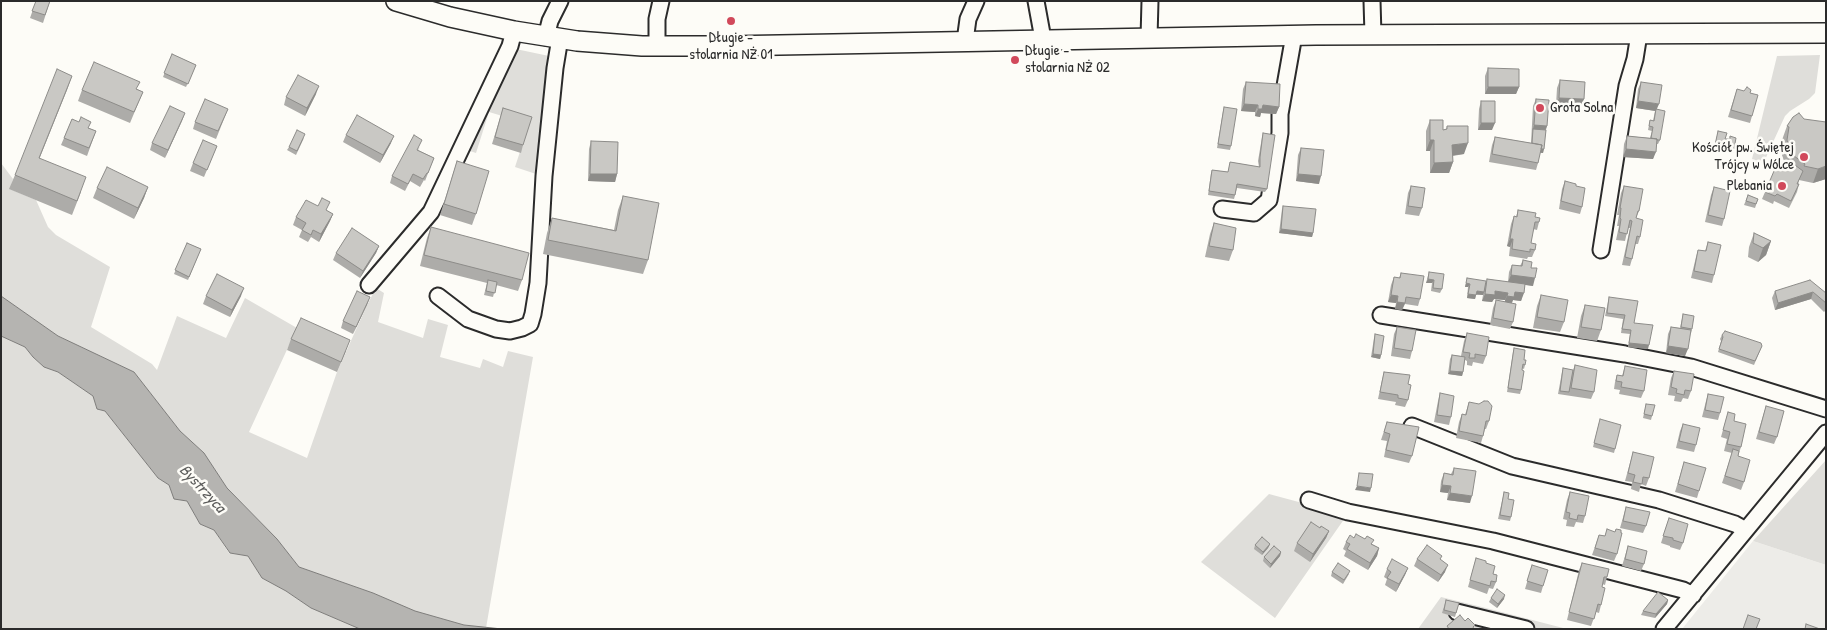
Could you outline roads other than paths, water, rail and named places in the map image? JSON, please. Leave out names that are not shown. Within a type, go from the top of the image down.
[{"type":"main road","points":[[406,3],[459,19],[514,31],[553,37],[657,46],[1294,35],[1826,33]]},
{"type":"street","points":[[438,296],[468,318],[496,329],[510,331],[530,324],[534,314],[538,283],[545,166],[555,68],[550,21],[560,1]]},
{"type":"street","points":[[657,46],[661,1]]},
{"type":"street","points":[[965,42],[968,19],[976,1]]},
{"type":"street","points":[[1036,1],[1043,39]]},
{"type":"street","points":[[1149,38],[1150,1]]},
{"type":"street","points":[[1372,1],[1373,35]]},
{"type":"street","points":[[369,285],[431,212],[510,46],[514,31]]},
{"type":"street","points":[[1600,250],[1627,86],[1635,59],[1639,34]]},
{"type":"street","points":[[1222,209],[1254,213],[1269,200],[1280,133],[1280,114],[1294,35]]},
{"type":"street","points":[[1381,315],[1625,354],[1691,367],[1826,409]]},
{"type":"street","points":[[1412,426],[1512,466],[1659,500],[1735,524],[1746,530]]},
{"type":"street","points":[[1664,629],[1826,433]]},
{"type":"street","points":[[1309,500],[1348,512],[1493,541],[1693,594]]},
{"type":"street","points":[[1457,612],[1526,629]]},
{"type":"water","name":"Bystrzyca","points":[[1,296],[58,336],[134,372],[180,431],[204,453],[227,488],[277,539],[299,567],[373,593],[415,611],[464,625],[502,629],[360,629],[311,608],[262,578],[248,556],[230,553],[214,530],[200,524],[187,501],[174,499],[169,485],[158,478],[105,411],[97,409],[93,396],[58,372],[44,367],[25,347],[1,336]]},
{"type":"place","name":"Długie - stolarnia NŻ 01","points":[[731,21]]},
{"type":"place","name":"Długie - stolarnia NŻ 02","points":[[1015,60]]},
{"type":"place","name":"Grota Solna","points":[[1540,108]]},
{"type":"place","name":"Kościół pw. Świętej Trójcy w Wólce","points":[[1804,157]]},
{"type":"place","name":"Plebania","points":[[1782,186]]}]
